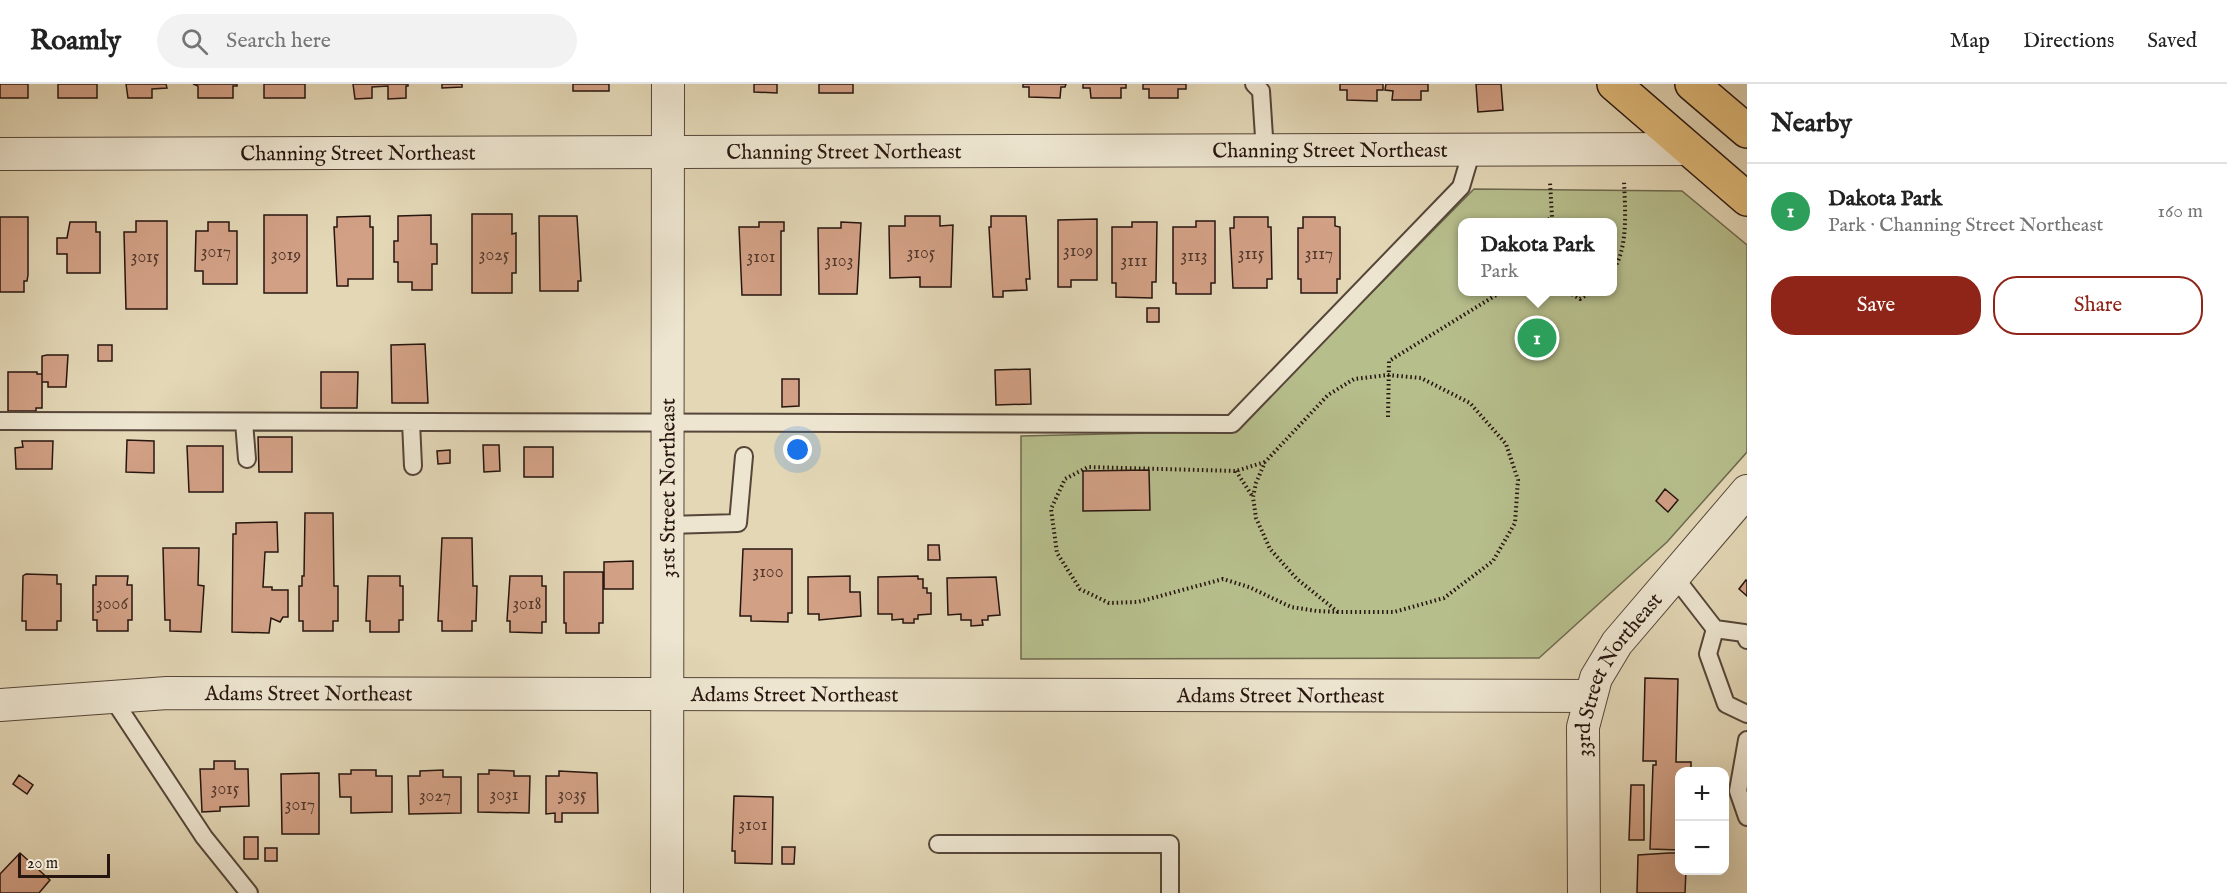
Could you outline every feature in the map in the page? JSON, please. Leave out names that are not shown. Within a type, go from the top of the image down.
[{"type":"main road","points":[[1614,84],[1747,199]]},
{"type":"main road","points":[[1692,84],[1747,131]]},
{"type":"street","name":"31st Street Northeast","points":[[667,893],[668,84]]},
{"type":"street","name":"Channing Street Northeast","points":[[0,154],[1689,149]]},
{"type":"street","name":"33rd Street Northeast","points":[[1584,893],[1583,727],[1589,696],[1609,653],[1747,492]]},
{"type":"street","name":"Adams Street Northeast","points":[[0,705],[167,693],[1589,696]]},
{"type":"lane","points":[[1254,84],[1262,91],[1265,152]]},
{"type":"lane","points":[[0,421],[1232,424],[1461,187],[1472,150]]},
{"type":"lane","points":[[244,422],[247,459]]},
{"type":"lane","points":[[411,422],[412,466]]},
{"type":"lane","points":[[667,525],[738,523],[744,456]]},
{"type":"lane","points":[[1674,576],[1715,629],[1744,633],[1747,640]]},
{"type":"lane","points":[[1715,629],[1708,654],[1726,704],[1747,714]]},
{"type":"lane","points":[[111,696],[204,837],[249,893]]},
{"type":"lane","points":[[1747,740],[1738,791],[1747,817]]},
{"type":"lane","points":[[938,844],[1170,844],[1170,893]]},
{"type":"path","points":[[1617,264],[1620,260],[1626,212],[1624,180]]},
{"type":"path","points":[[1550,182],[1551,218]]},
{"type":"path","points":[[1388,417],[1389,361],[1493,296]]},
{"type":"path","points":[[1265,462],[1236,471],[1088,467],[1065,479],[1051,509],[1057,553],[1080,589],[1109,603],[1138,602],[1222,579],[1248,587],[1291,607],[1338,612],[1394,612],[1444,598],[1493,561],[1515,523],[1518,480],[1506,444],[1470,403],[1421,378],[1388,375],[1354,379],[1328,395],[1265,462],[1256,483],[1253,497],[1256,518],[1270,549],[1297,579],[1338,612]]},
{"type":"path","points":[[1236,471],[1253,497]]},
{"type":"green space","points":[[1474,189],[1682,191],[1747,245],[1747,452],[1667,542],[1539,658],[1021,659],[1021,436],[1235,431]]},
{"type":"building","points":[[0,84],[28,84],[28,98],[0,98]]},
{"type":"building","points":[[58,84],[97,84],[97,98],[58,98]]},
{"type":"building","points":[[126,84],[166,84],[167,88],[152,89],[152,98],[128,98]]},
{"type":"building","points":[[193,84],[237,84],[237,86],[233,86],[233,98],[198,98],[198,86]]},
{"type":"building","points":[[264,84],[305,84],[305,98],[264,98]]},
{"type":"building","points":[[353,84],[408,84],[408,86],[406,86],[406,98],[388,99],[388,86],[372,87],[372,98],[355,99]]},
{"type":"building","points":[[442,84],[462,84],[462,87],[442,88]]},
{"type":"building","points":[[573,84],[609,84],[609,91],[573,91]]},
{"type":"building","points":[[754,84],[777,84],[777,93],[754,92]]},
{"type":"building","points":[[819,84],[853,84],[853,93],[819,93]]},
{"type":"building","points":[[1023,84],[1066,84],[1065,87],[1061,87],[1060,98],[1029,97],[1029,87],[1023,87]]},
{"type":"building","points":[[1083,84],[1126,84],[1126,88],[1121,88],[1121,98],[1091,98],[1090,88],[1083,88]]},
{"type":"building","points":[[1143,84],[1186,84],[1186,89],[1178,89],[1178,98],[1149,98],[1149,89],[1143,89]]},
{"type":"building","points":[[1340,84],[1383,84],[1383,90],[1377,90],[1377,101],[1347,100],[1347,90],[1340,90]]},
{"type":"building","points":[[1386,84],[1428,84],[1428,91],[1421,91],[1421,100],[1392,100],[1393,91],[1385,90]]},
{"type":"building","points":[[1476,84],[1501,84],[1503,110],[1478,112]]},
{"type":"building","points":[[472,214],[512,214],[512,234],[516,233],[516,273],[512,273],[512,293],[472,293]]},
{"type":"building","points":[[264,215],[307,215],[307,293],[264,293]]},
{"type":"building","points":[[431,215],[431,244],[437,244],[437,264],[432,264],[432,290],[412,290],[412,282],[398,282],[398,262],[394,262],[394,241],[398,241],[398,216]]},
{"type":"building","points":[[370,216],[370,227],[373,227],[373,279],[348,279],[348,286],[337,286],[334,227],[337,227],[337,217]]},
{"type":"building","points":[[539,216],[577,216],[581,281],[578,281],[578,291],[540,291]]},
{"type":"building","points":[[905,216],[940,216],[940,226],[953,225],[951,287],[920,287],[920,277],[890,278],[889,226],[905,226]]},
{"type":"building","points":[[991,216],[1026,216],[1030,279],[1026,279],[1027,290],[1003,291],[1003,297],[993,297],[989,227],[991,227]]},
{"type":"building","points":[[0,217],[28,217],[28,275],[27,281],[24,281],[24,292],[0,292]]},
{"type":"building","points":[[1234,217],[1268,217],[1268,227],[1271,227],[1272,279],[1267,279],[1267,288],[1233,288],[1230,228],[1234,228]]},
{"type":"building","points":[[1303,217],[1335,217],[1335,226],[1340,227],[1340,279],[1337,279],[1337,293],[1301,293],[1301,279],[1298,279],[1298,228],[1303,228]]},
{"type":"building","points":[[1097,219],[1097,280],[1071,280],[1071,287],[1058,287],[1058,220]]},
{"type":"building","points":[[136,221],[167,221],[167,309],[126,309],[124,232],[136,232]]},
{"type":"building","points":[[1196,221],[1215,221],[1215,283],[1211,283],[1211,294],[1176,294],[1176,283],[1173,283],[1173,227],[1196,227]]},
{"type":"building","points":[[70,222],[96,222],[96,232],[100,232],[100,273],[67,273],[67,254],[57,254],[57,238],[67,238]]},
{"type":"building","points":[[208,222],[229,222],[229,231],[237,231],[237,284],[203,284],[203,271],[195,271],[196,231],[208,231]]},
{"type":"building","points":[[759,222],[784,222],[784,231],[781,231],[781,295],[742,295],[739,227],[759,227]]},
{"type":"building","points":[[841,222],[861,223],[857,294],[819,294],[818,228],[841,228]]},
{"type":"building","points":[[1132,222],[1157,222],[1156,282],[1152,282],[1152,298],[1116,297],[1116,283],[1112,283],[1112,227],[1132,227]]},
{"type":"building","points":[[1147,308],[1159,308],[1159,322],[1147,322]]},
{"type":"building","points":[[425,344],[428,403],[392,403],[391,345]]},
{"type":"building","points":[[98,345],[112,345],[112,361],[98,361]]},
{"type":"building","points":[[68,355],[66,387],[48,387],[48,382],[42,382],[42,356]]},
{"type":"building","points":[[1030,369],[1031,404],[996,405],[995,370]]},
{"type":"building","points":[[8,372],[42,374],[42,408],[36,408],[36,411],[8,411]]},
{"type":"building","points":[[321,372],[358,372],[357,408],[321,408]]},
{"type":"building","points":[[782,379],[799,379],[799,406],[782,407]]},
{"type":"building","points":[[258,437],[292,437],[292,472],[259,472]]},
{"type":"building","points":[[127,440],[154,441],[154,473],[126,472]]},
{"type":"building","points":[[22,441],[53,441],[52,469],[16,469],[15,448],[23,447]]},
{"type":"building","points":[[483,445],[499,445],[500,471],[484,472]]},
{"type":"building","points":[[187,446],[223,446],[223,492],[189,492]]},
{"type":"building","points":[[524,447],[553,447],[553,477],[524,477]]},
{"type":"building","points":[[450,450],[450,463],[438,464],[437,451]]},
{"type":"building","points":[[1149,470],[1150,510],[1083,511],[1083,471]]},
{"type":"building","points":[[1665,489],[1678,500],[1668,512],[1656,501]]},
{"type":"building","points":[[305,513],[333,513],[334,586],[338,586],[338,621],[333,621],[333,631],[303,631],[303,621],[299,621],[299,586],[302,586],[302,576],[304,576]]},
{"type":"building","points":[[277,522],[278,552],[265,552],[263,587],[272,587],[272,590],[288,590],[288,617],[283,617],[280,622],[271,618],[269,633],[232,632],[233,534],[236,534],[236,523]]},
{"type":"building","points":[[442,538],[472,538],[473,586],[477,586],[476,621],[472,621],[472,631],[442,631],[442,621],[438,621]]},
{"type":"building","points":[[928,545],[939,545],[940,560],[928,560]]},
{"type":"building","points":[[163,548],[199,548],[198,585],[204,586],[201,632],[170,631],[170,620],[165,620]]},
{"type":"building","points":[[743,549],[792,549],[792,613],[788,613],[788,622],[751,621],[751,616],[740,616]]},
{"type":"building","points":[[633,561],[633,589],[604,589],[604,562]]},
{"type":"building","points":[[564,572],[603,572],[603,623],[599,623],[599,633],[566,633]]},
{"type":"building","points":[[26,574],[57,575],[57,584],[61,584],[61,621],[57,621],[57,630],[26,630],[26,621],[22,621],[23,576]]},
{"type":"building","points":[[96,576],[128,576],[127,585],[132,585],[132,620],[128,620],[128,631],[97,631],[97,620],[93,620],[93,585],[96,585]]},
{"type":"building","points":[[368,576],[400,576],[400,586],[403,586],[403,620],[399,620],[399,632],[370,632],[370,621],[366,621]]},
{"type":"building","points":[[510,576],[542,576],[542,586],[546,586],[546,622],[542,622],[542,633],[510,632],[510,621],[507,621]]},
{"type":"building","points":[[850,576],[850,592],[860,592],[861,616],[819,620],[819,614],[808,614],[808,577]]},
{"type":"building","points":[[918,576],[918,579],[923,579],[923,588],[927,588],[927,593],[931,593],[931,614],[918,615],[914,623],[903,623],[903,619],[892,620],[892,614],[878,614],[878,577]]},
{"type":"building","points":[[996,577],[1000,615],[988,616],[988,620],[982,620],[983,625],[971,626],[971,620],[961,620],[961,614],[948,615],[947,578]]},
{"type":"building","points":[[1747,581],[1747,596],[1739,589]]},
{"type":"building","points":[[1645,678],[1678,679],[1676,762],[1691,762],[1691,767],[1675,767],[1675,850],[1650,849],[1653,765],[1656,765],[1656,761],[1643,761]]},
{"type":"building","points":[[214,761],[235,761],[235,769],[248,769],[249,806],[220,807],[220,811],[202,812],[200,769],[214,769]]},
{"type":"building","points":[[351,770],[376,770],[376,776],[392,776],[392,812],[351,813],[351,797],[340,797],[339,774],[351,774]]},
{"type":"building","points":[[443,770],[443,777],[461,777],[461,813],[409,814],[408,776],[420,776],[420,771]]},
{"type":"building","points":[[489,770],[514,771],[514,776],[530,776],[529,813],[478,812],[478,774],[489,774]]},
{"type":"building","points":[[559,771],[597,773],[598,813],[562,813],[562,822],[555,822],[555,813],[546,814],[546,776],[559,776]]},
{"type":"building","points":[[319,773],[319,834],[282,834],[281,774]]},
{"type":"building","points":[[19,775],[33,785],[27,794],[13,784]]},
{"type":"building","points":[[1631,785],[1644,785],[1644,840],[1629,840]]},
{"type":"building","points":[[734,796],[773,797],[772,864],[735,863],[735,851],[732,851]]},
{"type":"building","points":[[244,837],[258,837],[258,859],[244,859]]},
{"type":"building","points":[[782,847],[795,847],[794,864],[782,864]]},
{"type":"building","points":[[265,848],[277,848],[277,861],[265,861]]},
{"type":"building","points":[[20,853],[50,880],[39,893],[0,893],[0,874]]},
{"type":"building","points":[[1675,853],[1675,875],[1686,875],[1685,893],[1637,893],[1638,855]]},
{"type":"place","name":"Dakota Park","points":[[1537,338]]}]
